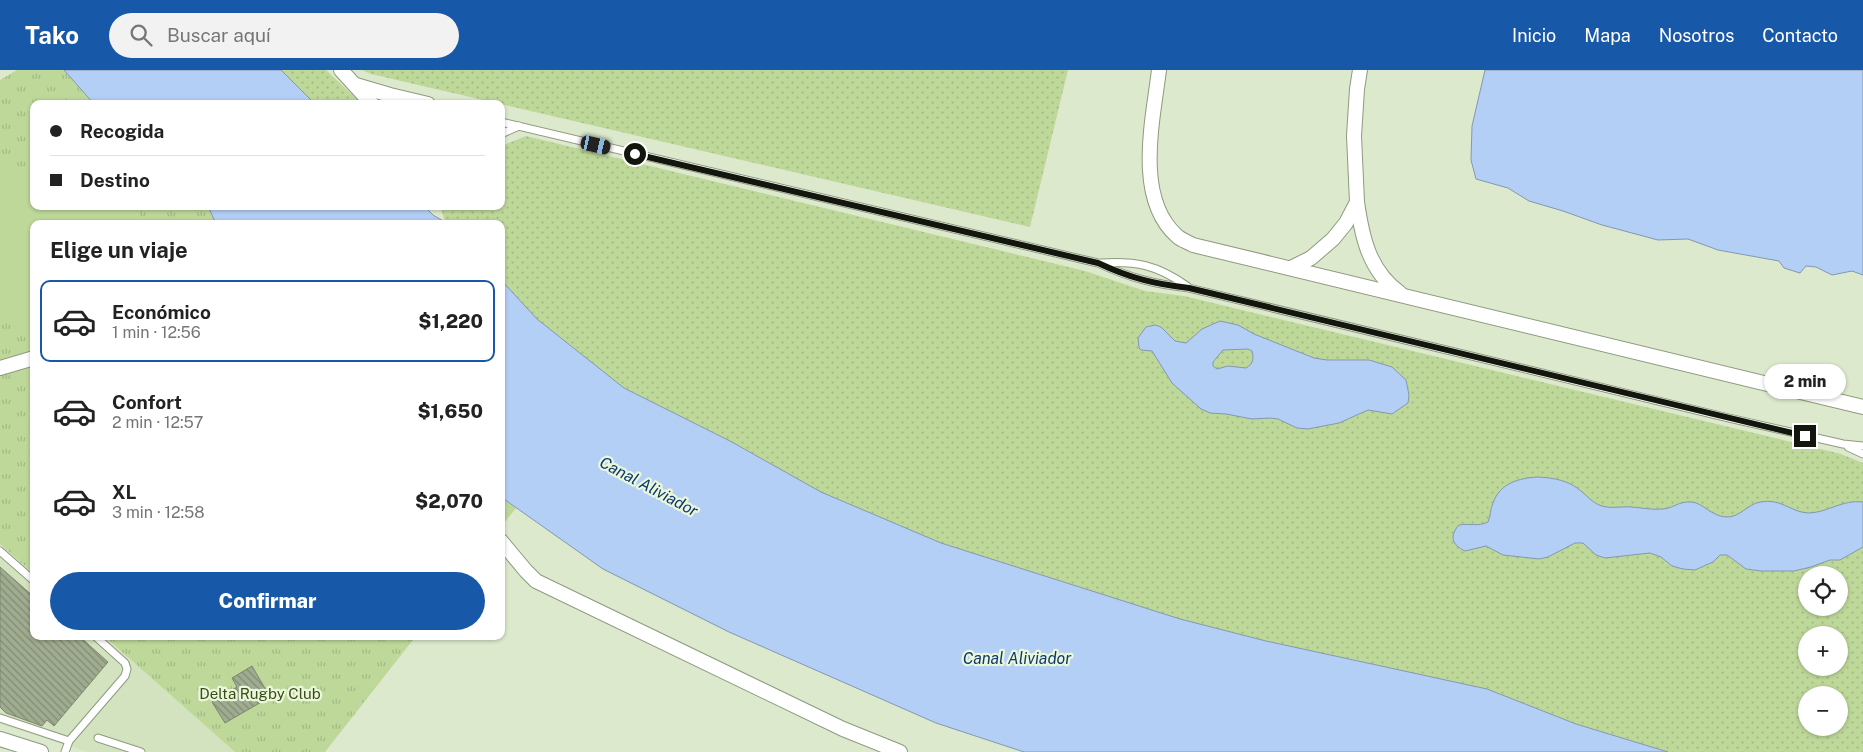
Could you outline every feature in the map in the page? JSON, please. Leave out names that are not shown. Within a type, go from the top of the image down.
[{"type":"street","points":[[341,70],[369,100]]},
{"type":"street","points":[[1159,70],[1149,166],[1151,188],[1167,225],[1178,237],[1194,245],[1863,406]]},
{"type":"street","points":[[1360,70],[1354,136],[1356,202],[1361,233],[1375,266],[1390,286],[1405,296]]},
{"type":"street","points":[[356,85],[409,100]]},
{"type":"street","points":[[1291,268],[1311,258],[1333,239],[1346,222],[1356,202]]},
{"type":"street","points":[[0,368],[30,359]]},
{"type":"street","points":[[505,546],[536,581],[843,729],[900,752]]},
{"type":"street","points":[[0,739],[41,752]]},
{"type":"lane","points":[[505,123],[1098,263],[1141,281],[1189,288],[1843,444],[1863,446]]},
{"type":"lane","points":[[505,132],[519,126]]},
{"type":"lane","points":[[1098,263],[1126,262],[1148,265],[1172,276],[1189,288]]},
{"type":"lane","points":[[1843,444],[1863,454]]},
{"type":"lane","points":[[0,551],[30,577]]},
{"type":"lane","points":[[65,752],[69,741],[125,676],[127,669],[125,663],[99,640]]},
{"type":"lane","points":[[0,718],[69,741]]},
{"type":"lane","points":[[98,738],[141,752]]},
{"type":"shaded area","points":[[0,544],[30,570],[30,640],[109,640],[235,752],[88,752],[0,724]]},
{"type":"green space","points":[[17,70],[64,70],[90,100],[30,100],[30,210],[210,210],[214,220],[30,220],[30,570],[0,544],[0,80]]},
{"type":"green space","points":[[281,70],[326,70],[358,100],[311,100]]},
{"type":"green space","points":[[362,70],[1068,70],[1030,227],[505,105],[505,100],[483,100],[371,74]]},
{"type":"green space","points":[[526,136],[1085,271],[1145,291],[1184,296],[1841,454],[1863,463],[1863,752],[1668,752],[1576,724],[1487,689],[1266,641],[1180,619],[941,543],[821,492],[730,441],[624,388],[537,319],[505,284],[505,220],[445,220],[441,210],[505,210],[505,144]]},
{"type":"green space","points":[[0,169],[30,176],[30,210],[141,210],[139,220],[30,220],[30,323],[0,315]]},
{"type":"green space","points":[[505,500],[516,508],[505,522]]},
{"type":"green space","name":"Delta Rugby Club","points":[[109,640],[413,640],[325,752],[235,752]]},
{"type":"water","points":[[64,70],[281,70],[311,100],[90,100]]},
{"type":"water","points":[[1485,70],[1863,70],[1863,275],[1852,271],[1832,275],[1816,267],[1806,266],[1800,273],[1784,268],[1779,261],[1718,250],[1688,239],[1658,240],[1602,225],[1529,201],[1508,188],[1476,179],[1471,160],[1472,126]]},
{"type":"water","points":[[210,210],[428,210],[441,220],[214,220]]},
{"type":"water","name":"Canal Aliviador","points":[[505,284],[537,319],[624,388],[730,441],[821,492],[941,543],[1180,619],[1266,641],[1487,689],[1576,724],[1668,752],[1024,752],[936,723],[729,632],[603,569],[505,500]]},
{"type":"water","points":[[1220,321],[1238,325],[1254,334],[1314,358],[1327,360],[1369,360],[1392,367],[1406,380],[1409,395],[1408,403],[1392,414],[1368,410],[1339,423],[1308,429],[1297,428],[1278,419],[1252,419],[1210,413],[1201,409],[1172,383],[1152,351],[1139,348],[1138,338],[1146,327],[1155,325],[1161,327],[1175,341],[1186,343],[1202,329]],"holes":[[[1248,349],[1252,351],[1252,361],[1246,368],[1228,366],[1217,369],[1213,366],[1213,362],[1223,350]]]},
{"type":"water","points":[[1538,477],[1566,482],[1576,487],[1596,504],[1606,507],[1659,509],[1692,502],[1726,517],[1731,517],[1756,503],[1768,501],[1780,503],[1808,513],[1822,511],[1849,502],[1863,502],[1863,547],[1840,560],[1830,560],[1814,566],[1798,566],[1798,570],[1794,571],[1761,571],[1746,569],[1727,555],[1720,555],[1713,562],[1695,570],[1672,566],[1661,557],[1650,553],[1605,558],[1596,555],[1583,543],[1575,543],[1548,557],[1539,559],[1503,555],[1486,546],[1465,551],[1457,546],[1453,536],[1459,525],[1488,522],[1492,505],[1500,491],[1517,480]]},
{"type":"building","points":[[0,567],[30,593],[30,640],[83,640],[108,662],[54,726],[47,720],[42,726],[6,713],[0,707]]},
{"type":"building","points":[[252,666],[270,697],[225,723],[212,702],[237,687],[232,678]]},
{"type":"route","points":[[635,154],[1098,263],[1141,281],[1189,288],[1805,436]]}]
